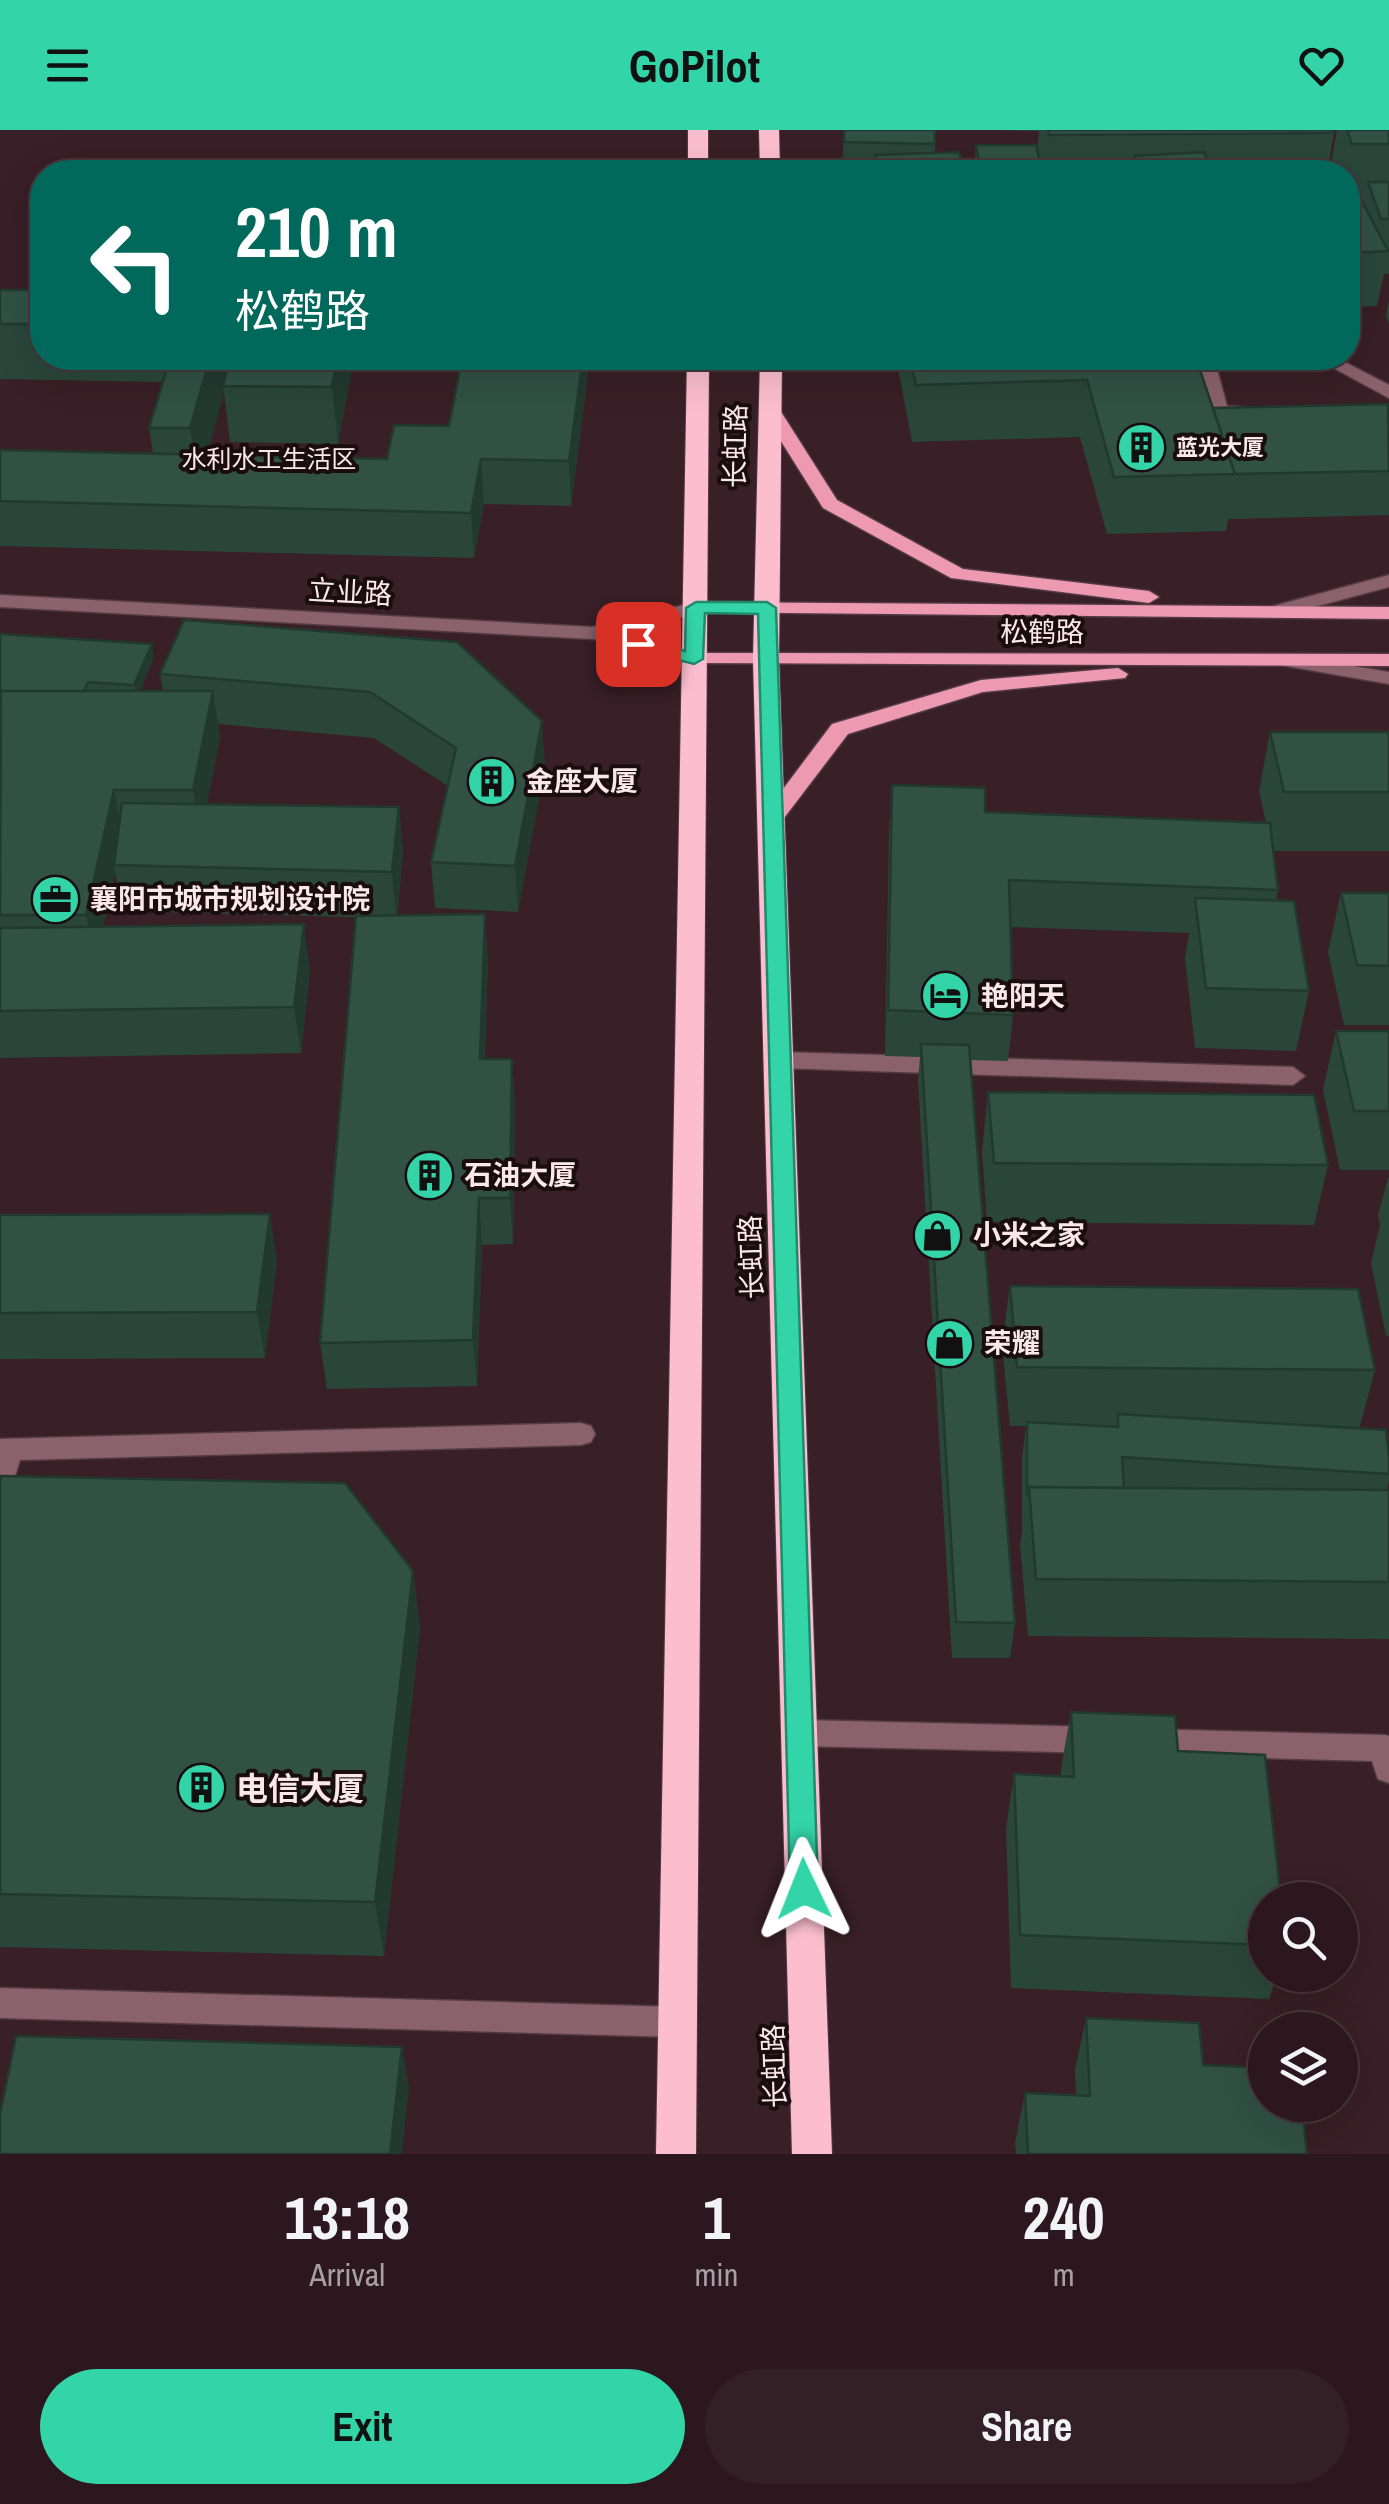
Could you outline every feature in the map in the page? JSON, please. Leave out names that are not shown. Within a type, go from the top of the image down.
[{"type":"highway","points":[[698,130],[698,160]]},
{"type":"highway","points":[[769,130],[770,160]]},
{"type":"highway","name":"长虹路","points":[[676,2154],[698,370]]},
{"type":"highway","name":"长虹路","points":[[771,370],[766,659],[812,2154]]},
{"type":"main road","points":[[771,412],[830,504],[958,574],[1273,612]]},
{"type":"main road","name":"松鹤路","points":[[696,608],[1389,613]]},
{"type":"main road","name":"松鹤路","points":[[694,659],[1389,660]]},
{"type":"main road","points":[[773,817],[840,729],[982,686],[1278,659]]},
{"type":"street","points":[[1360,202],[1389,203]]},
{"type":"street","points":[[1208,370],[1219,412],[1276,412]]},
{"type":"street","points":[[1347,370],[1389,392]]},
{"type":"street","points":[[1273,612],[1389,581]]},
{"type":"street","name":"立业路","points":[[0,601],[593,633],[694,659]]},
{"type":"street","points":[[593,633],[696,608]]},
{"type":"street","points":[[1278,659],[1389,678]]},
{"type":"street","points":[[780,1060],[1294,1076]]},
{"type":"street","points":[[0,1484],[4,1450],[581,1434]]},
{"type":"street","points":[[799,1732],[1385,1748],[1389,1770]]},
{"type":"street","points":[[0,2003],[678,2022]]},
{"type":"building","points":[[844,130],[935,130],[935,144],[844,142]]},
{"type":"building","points":[[1048,130],[1333,130],[1334,133],[1049,135]]},
{"type":"building","points":[[1347,130],[1389,130],[1389,144],[1352,144]]},
{"type":"building","points":[[976,145],[1036,145],[1039,160],[979,160]]},
{"type":"building","points":[[959,152],[962,160],[876,160],[875,155]]},
{"type":"building","points":[[1204,152],[1208,160],[1136,160],[1134,156]]},
{"type":"building","points":[[1368,182],[1389,182],[1389,219],[1381,219]]},
{"type":"building","points":[[1360,198],[1388,251],[1360,252]]},
{"type":"building","points":[[0,290],[30,290],[30,324],[0,324]]},
{"type":"building","points":[[166,370],[207,370],[190,428],[149,428]]},
{"type":"building","points":[[227,370],[335,370],[332,387],[223,386]]},
{"type":"building","points":[[460,370],[581,370],[569,461],[481,459],[471,513],[0,501],[0,450],[387,459],[394,425],[449,426]]},
{"type":"building","points":[[913,370],[1200,370],[1235,474],[1114,477],[1087,380],[916,385]]},
{"type":"building","points":[[1388,404],[1389,471],[1235,474],[1213,408]]},
{"type":"building","points":[[184,620],[457,642],[542,721],[515,866],[431,862],[456,748],[370,692],[160,674]]},
{"type":"building","points":[[0,634],[152,644],[134,685],[88,682],[84,691],[0,694]]},
{"type":"building","name":"襄阳市城市规划设计院","points":[[1,691],[213,691],[193,790],[114,790],[86,915],[0,915]]},
{"type":"building","points":[[1270,732],[1389,732],[1389,792],[1284,792]]},
{"type":"building","points":[[892,785],[985,788],[985,812],[1270,823],[1278,890],[1009,880],[1013,1015],[888,1010]]},
{"type":"building","points":[[122,803],[399,807],[392,872],[114,865]]},
{"type":"building","points":[[1341,893],[1389,893],[1389,966],[1357,965]]},
{"type":"building","points":[[1195,898],[1294,901],[1309,991],[1206,988]]},
{"type":"building","name":"石油大厦","points":[[485,914],[480,1059],[512,1059],[510,1198],[479,1198],[473,1340],[320,1343],[356,916]]},
{"type":"building","points":[[304,924],[294,1007],[0,1011],[0,928]]},
{"type":"building","points":[[1336,1031],[1389,1031],[1389,1111],[1354,1111]]},
{"type":"building","points":[[921,1044],[969,1045],[1015,1623],[956,1622]]},
{"type":"building","points":[[988,1092],[1314,1095],[1328,1165],[994,1163]]},
{"type":"building","points":[[270,1214],[257,1312],[0,1313],[0,1215]]},
{"type":"building","points":[[1010,1286],[1358,1289],[1375,1370],[1017,1367]]},
{"type":"building","points":[[1118,1414],[1386,1430],[1389,1474],[1122,1457],[1124,1488],[1029,1487],[1027,1496],[1027,1422],[1118,1427]]},
{"type":"building","name":"电信大厦","points":[[1,1476],[345,1483],[413,1571],[375,1902],[0,1894]]},
{"type":"building","points":[[1029,1487],[1389,1490],[1389,1582],[1036,1579]]},
{"type":"building","points":[[1071,1712],[1175,1716],[1178,1751],[1265,1755],[1279,1882],[1248,1882],[1248,1944],[1020,1935],[1014,1774],[1074,1777]]},
{"type":"building","points":[[1086,2018],[1199,2023],[1203,2065],[1248,2067],[1248,2122],[1304,2122],[1307,2154],[1028,2154],[1025,2093],[1090,2096]]},
{"type":"building","points":[[16,2036],[402,2047],[390,2154],[0,2154],[0,2114]]},
{"type":"place","name":"蓝光大厦","points":[[1141,447]]},
{"type":"place","name":"金座大厦","points":[[491,781]]},
{"type":"place","name":"襄阳市城市规划设计院","points":[[55,899]]},
{"type":"place","name":"艳阳天","points":[[946,996]]},
{"type":"place","name":"石油大厦","points":[[429,1175]]},
{"type":"place","name":"小米之家","points":[[938,1235]]},
{"type":"place","name":"荣耀","points":[[949,1343]]},
{"type":"place","name":"电信大厦","points":[[201,1788]]},
{"type":"district","name":"水利水工生活区","points":[[269,459]]},
{"type":"route","points":[[638,644],[694,659],[696,608],[767,608],[804,1889]]}]
